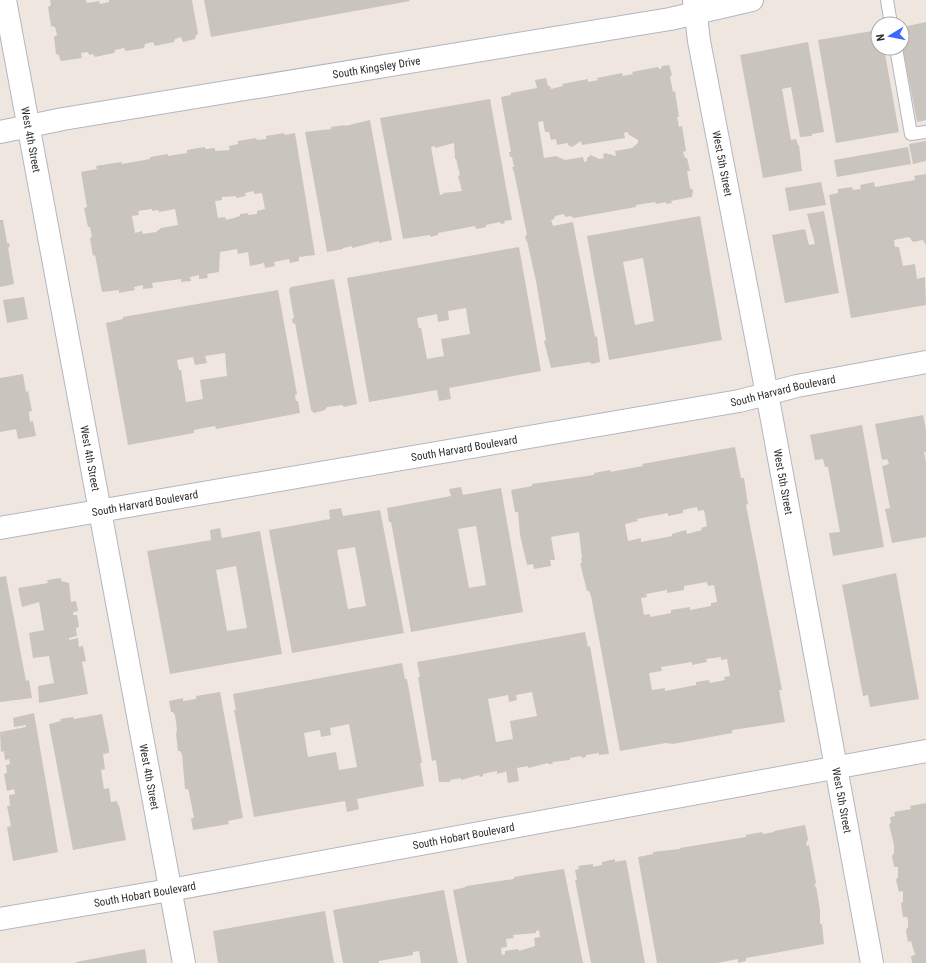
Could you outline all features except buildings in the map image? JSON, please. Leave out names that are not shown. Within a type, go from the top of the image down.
[{"type":"street","name":"West 4th Street","points":[[6,0],[28,126],[101,511],[184,963]]},
{"type":"street","name":"South Kingsley Drive","points":[[0,132],[695,7],[752,0]]},
{"type":"street","name":"West 5th Street","points":[[695,7],[699,42],[767,393],[872,963]]},
{"type":"street","name":"South Harvard Boulevard","points":[[0,528],[739,402],[767,393],[846,375],[926,362]]},
{"type":"street","name":"South Hobart Boulevard","points":[[0,919],[170,890],[926,751]]},
{"type":"lane","points":[[887,0],[890,16]]},
{"type":"lane","points":[[897,56],[911,134],[926,132]]}]
